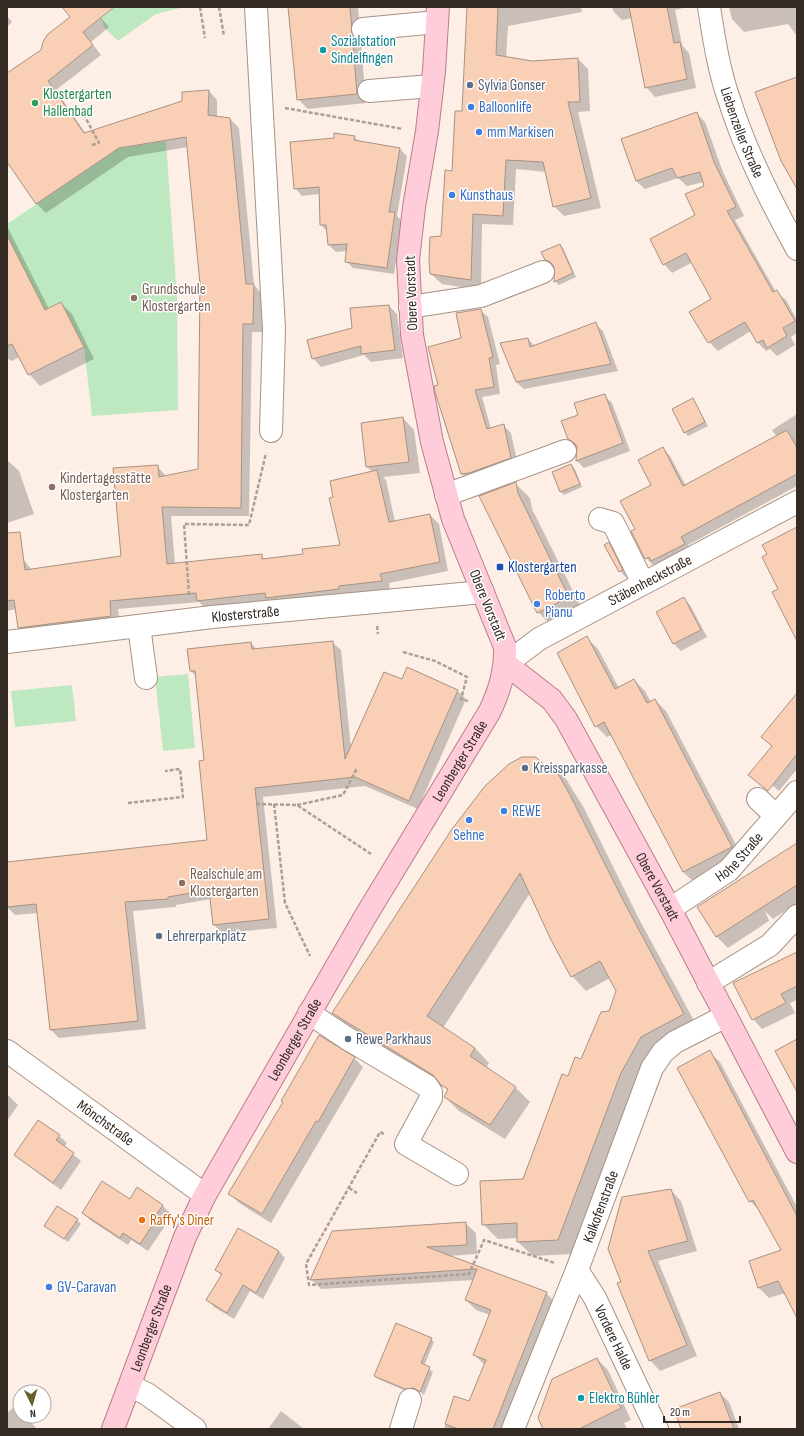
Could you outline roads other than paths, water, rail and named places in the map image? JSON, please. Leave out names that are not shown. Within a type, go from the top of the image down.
[{"type":"main road","name":"Obere Vorstadt","points":[[438,15],[427,132],[414,207],[409,252],[410,306],[412,335],[423,393],[446,495],[453,519],[505,647],[506,664],[552,700],[566,719],[670,909],[797,1152]]},
{"type":"main road","name":"Leonberger Straße","points":[[113,1429],[185,1237],[205,1195],[309,1013],[490,711],[501,685],[506,664]]},
{"type":"street","points":[[256,7],[240,33],[261,105],[274,329],[271,431]]},
{"type":"street","name":"Liebenzeller Straße","points":[[709,7],[722,73],[734,114],[753,162],[797,249]]},
{"type":"street","points":[[362,28],[438,15]]},
{"type":"street","points":[[369,91],[432,86]]},
{"type":"street","points":[[410,306],[481,296],[543,272]]},
{"type":"street","points":[[446,495],[565,451]]},
{"type":"street","name":"Stäbenheckstraße","points":[[506,664],[539,639],[797,502]]},
{"type":"street","points":[[600,519],[613,523],[643,583]]},
{"type":"street","name":"Klosterstraße","points":[[7,642],[201,619],[483,592]]},
{"type":"street","points":[[140,626],[146,678]]},
{"type":"street","name":"Hohe Straße","points":[[670,909],[719,879],[729,870],[797,792]]},
{"type":"street","points":[[758,799],[776,816]]},
{"type":"street","points":[[708,983],[770,945],[797,916]]},
{"type":"street","points":[[309,1013],[348,1039],[427,1086],[431,1092],[431,1098],[406,1144],[457,1174]]},
{"type":"street","name":"Kalkofenstraße","points":[[513,1429],[576,1270],[652,1068],[663,1052],[675,1042],[726,1016]]},
{"type":"street","name":"Mönchstraße","points":[[7,1051],[205,1195]]},
{"type":"street","name":"Vordere Halde","points":[[576,1270],[595,1298],[657,1429]]},
{"type":"street","points":[[130,1386],[147,1394],[195,1429]]},
{"type":"street","points":[[401,1429],[410,1400]]},
{"type":"place","name":"Sozialstation Sindelfingen","points":[[323,50]]},
{"type":"place","name":"Sylvia Gonser","points":[[470,85]]},
{"type":"place","name":"Klostergarten Hallenbad","points":[[35,103]]},
{"type":"place","name":"Balloonlife","points":[[471,107]]},
{"type":"place","name":"mm Markisen","points":[[479,132]]},
{"type":"place","name":"Kunsthaus","points":[[452,195]]},
{"type":"place","name":"Grundschule Klostergarten","points":[[134,298]]},
{"type":"place","name":"Kindertagesstätte Klostergarten","points":[[52,487]]},
{"type":"place","name":"Klostergarten","points":[[500,567]]},
{"type":"place","name":"Roberto Pianu","points":[[537,604]]},
{"type":"place","name":"Kreissparkasse","points":[[525,768]]},
{"type":"place","name":"REWE","points":[[504,811]]},
{"type":"place","name":"Sehne","points":[[469,820]]},
{"type":"place","name":"Realschule am Klostergarten","points":[[182,883]]},
{"type":"place","name":"Lehrerparkplatz","points":[[159,936]]},
{"type":"place","name":"Rewe Parkhaus","points":[[348,1039]]},
{"type":"place","name":"Raffy's Diner","points":[[142,1220]]},
{"type":"place","name":"GV-Caravan","points":[[49,1287]]},
{"type":"place","name":"Elektro Bühler","points":[[581,1398]]}]
